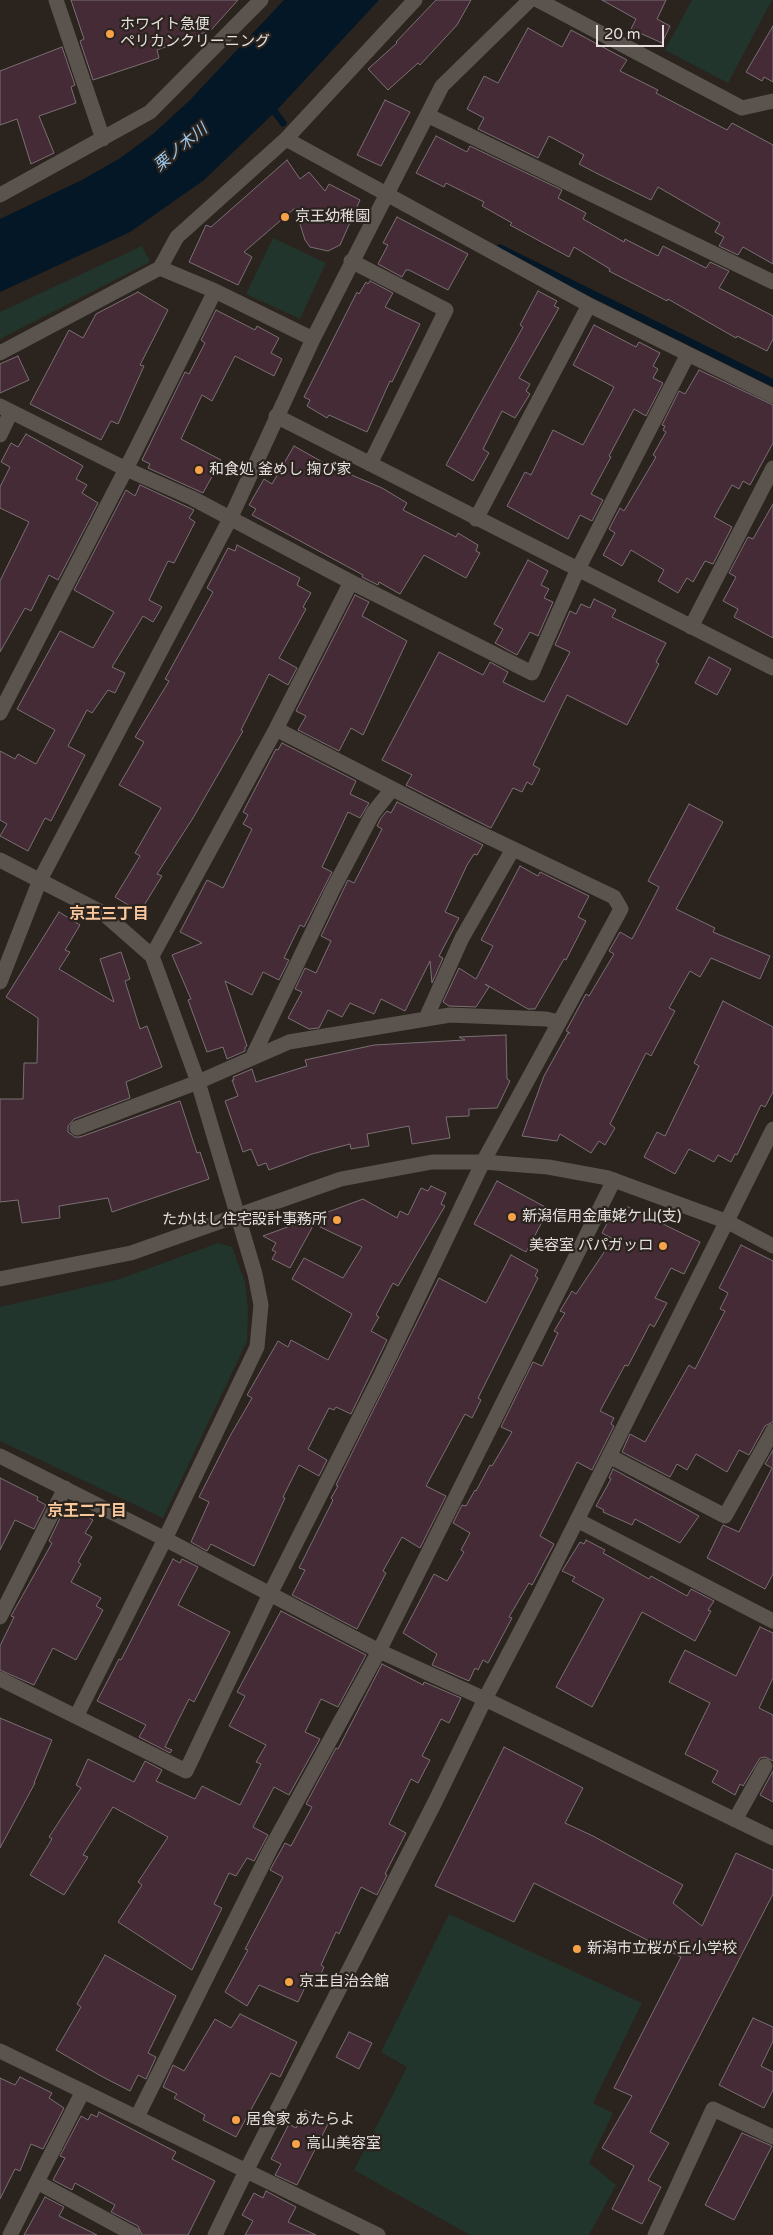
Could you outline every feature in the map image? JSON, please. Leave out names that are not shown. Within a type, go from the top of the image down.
[{"type":"street","points":[[56,0],[103,139]]},
{"type":"street","points":[[0,195],[150,112],[260,0]]},
{"type":"street","points":[[0,353],[160,268],[177,237],[286,139],[415,0]]},
{"type":"street","points":[[0,982],[40,880],[230,519],[276,416],[351,261],[442,86],[530,0]]},
{"type":"street","points":[[538,0],[742,108],[773,101]]},
{"type":"street","points":[[427,115],[773,282]]},
{"type":"street","points":[[286,139],[589,305],[773,396]]},
{"type":"street","points":[[351,261],[446,310],[370,464]]},
{"type":"street","points":[[160,268],[313,339]]},
{"type":"street","points":[[0,713],[215,292]]},
{"type":"street","points":[[476,519],[589,305]]},
{"type":"street","points":[[0,435],[6,409],[126,469],[192,498],[351,582],[532,673],[578,571],[688,354]]},
{"type":"street","points":[[276,416],[578,571],[773,668]]},
{"type":"street","points":[[691,627],[773,468]]},
{"type":"street","points":[[152,956],[276,730],[351,582]]},
{"type":"street","points":[[0,1679],[186,1771],[270,1594],[380,1377],[483,1162],[621,909],[614,897],[513,849],[276,730]]},
{"type":"street","points":[[252,1058],[332,891],[373,813],[392,789]]},
{"type":"street","points":[[426,1018],[462,938],[513,849]]},
{"type":"street","points":[[0,860],[103,913],[152,956],[163,991],[198,1082],[255,1274],[261,1305],[257,1348],[77,1716]]},
{"type":"street","points":[[77,1128],[198,1082],[289,1042],[450,1015],[546,1019],[559,1022]]},
{"type":"street","points":[[215,2235],[435,1802],[485,1699],[578,1520],[773,1129]]},
{"type":"street","points":[[0,1280],[131,1253],[238,1217],[341,1179],[432,1162],[483,1162],[548,1167],[614,1180],[728,1222],[773,1246]]},
{"type":"street","points":[[137,2118],[271,1848],[379,1651],[614,1180]]},
{"type":"street","points":[[609,1456],[726,1516],[773,1431]]},
{"type":"street","points":[[0,1456],[165,1539],[379,1651],[485,1699],[773,1838]]},
{"type":"street","points":[[0,1617],[65,1488]]},
{"type":"street","points":[[578,1520],[773,1621]]},
{"type":"street","points":[[736,1820],[765,1766]]},
{"type":"street","points":[[0,2051],[82,2093],[378,2235]]},
{"type":"street","points":[[10,2235],[82,2093]]},
{"type":"street","points":[[655,2235],[713,2109],[773,2138]]},
{"type":"street","points":[[37,2182],[132,2235]]},
{"type":"green space","points":[[692,0],[772,0],[728,83],[665,50]]},
{"type":"green space","points":[[273,238],[326,263],[300,319],[246,294]]},
{"type":"green space","points":[[142,246],[150,262],[0,339],[0,312]]},
{"type":"green space","points":[[218,1243],[232,1247],[245,1282],[248,1310],[247,1341],[163,1518],[0,1441],[0,1307],[120,1279]]},
{"type":"green space","points":[[449,1914],[642,2003],[593,2103],[613,2113],[589,2163],[616,2185],[589,2235],[470,2235],[354,2170],[407,2067],[381,2052]]},
{"type":"water","name":"栗ノ木川","points":[[284,0],[379,0],[275,112],[204,180],[130,232],[0,292],[0,219],[80,181],[119,159],[153,134],[190,100]]},
{"type":"building","points":[[71,0],[238,0],[211,30],[157,50],[159,58],[93,80],[80,41],[84,39]]},
{"type":"building","points":[[436,0],[471,0],[457,25],[420,65],[418,63],[388,90],[368,69],[397,43]]},
{"type":"building","points":[[602,0],[666,0],[657,19],[670,26],[662,43],[631,29],[636,19]]},
{"type":"building","points":[[773,26],[773,82],[764,77],[762,81],[746,72]]},
{"type":"building","points":[[528,28],[562,47],[571,30],[627,60],[620,71],[658,90],[656,93],[727,130],[732,123],[773,145],[773,264],[743,247],[738,255],[719,246],[724,237],[715,232],[720,223],[658,187],[651,200],[598,174],[579,164],[584,155],[549,136],[538,158],[478,129],[484,118],[467,109],[484,76],[498,83]]},
{"type":"building","points":[[62,47],[75,85],[71,87],[76,103],[39,116],[54,153],[31,164],[17,119],[0,125],[0,71]]},
{"type":"building","points":[[385,100],[410,112],[381,166],[357,155]]},
{"type":"building","points":[[436,136],[467,152],[470,146],[562,190],[558,198],[586,213],[583,219],[624,242],[625,239],[658,256],[663,246],[706,268],[710,262],[729,271],[719,288],[773,316],[773,339],[767,351],[737,336],[736,338],[668,299],[667,301],[609,271],[610,269],[574,247],[569,257],[510,225],[512,223],[482,206],[484,202],[446,183],[444,187],[416,173]]},
{"type":"building","points":[[287,160],[300,179],[309,172],[325,191],[329,184],[360,200],[340,245],[328,251],[310,247],[305,240],[295,208],[244,252],[252,257],[238,285],[189,262],[206,225],[211,227]]},
{"type":"building","points":[[397,217],[468,254],[448,290],[409,270],[406,270],[402,277],[378,264],[388,245],[383,243]]},
{"type":"building","points":[[370,281],[393,293],[385,307],[420,324],[392,382],[390,381],[367,432],[329,415],[327,418],[307,406],[310,400],[304,397],[357,292],[359,294],[366,282],[368,284]]},
{"type":"building","points":[[538,291],[557,301],[554,306],[559,308],[519,378],[530,384],[526,391],[530,394],[515,418],[502,411],[483,449],[489,453],[473,481],[446,465],[523,327],[520,325]]},
{"type":"building","points":[[138,292],[168,310],[140,365],[144,366],[118,424],[111,421],[101,440],[30,404],[69,330],[83,338],[96,314]]},
{"type":"building","points":[[216,310],[255,330],[257,326],[279,338],[271,353],[282,359],[274,376],[235,356],[212,401],[202,395],[181,439],[221,460],[203,493],[148,468],[150,464],[142,460],[185,372],[189,374],[205,343],[201,340]]},
{"type":"building","points":[[594,325],[636,347],[639,342],[660,353],[653,366],[658,369],[653,378],[663,383],[646,416],[634,409],[591,494],[603,500],[592,521],[580,515],[568,539],[507,506],[525,472],[531,475],[553,430],[583,445],[614,387],[573,365]]},
{"type":"building","points":[[18,356],[29,380],[0,393],[0,364]]},
{"type":"building","points":[[699,370],[773,405],[773,443],[750,485],[743,481],[739,489],[732,485],[714,517],[732,527],[713,564],[705,561],[693,582],[687,578],[678,593],[658,581],[664,570],[631,550],[622,566],[603,555],[615,533],[609,529],[620,508],[624,511],[656,457],[653,455],[666,432],[663,430],[665,426],[662,425],[679,391],[685,394]]},
{"type":"building","points":[[26,434],[83,466],[76,479],[87,485],[82,493],[98,503],[58,580],[49,575],[31,611],[25,608],[0,652],[0,581],[29,522],[0,508],[0,487],[10,467],[1,462],[11,443],[18,447]]},
{"type":"building","points":[[294,446],[326,464],[382,488],[407,503],[403,510],[456,537],[458,533],[478,545],[476,551],[480,553],[466,578],[424,555],[400,594],[379,582],[378,585],[362,577],[363,575],[252,515],[256,509],[249,505],[264,479],[272,484]]},
{"type":"building","points":[[140,485],[194,510],[189,518],[195,522],[174,563],[168,561],[149,600],[162,607],[153,622],[143,616],[112,667],[125,673],[115,693],[108,690],[92,713],[87,710],[68,746],[85,755],[51,821],[45,818],[28,851],[0,836],[7,824],[0,820],[0,751],[15,759],[18,754],[36,764],[55,730],[17,709],[60,631],[93,648],[114,612],[74,590],[126,490],[135,496]]},
{"type":"building","points":[[773,504],[773,638],[734,617],[738,609],[723,601],[736,577],[729,573],[748,537],[753,539]]},
{"type":"building","points":[[237,545],[300,578],[297,585],[311,593],[303,607],[306,609],[279,658],[297,668],[288,685],[269,674],[241,730],[243,731],[193,818],[157,874],[162,876],[140,912],[115,897],[140,856],[135,853],[161,808],[119,785],[144,742],[135,737],[169,681],[165,679],[213,592],[207,588],[228,548],[235,551]]},
{"type":"building","points":[[528,560],[548,571],[541,585],[549,589],[544,598],[553,602],[538,636],[530,632],[517,655],[495,643],[503,629],[494,624]]},
{"type":"building","points":[[355,595],[369,602],[362,616],[407,641],[363,735],[351,728],[339,751],[298,730],[306,716],[296,711]]},
{"type":"building","points":[[594,599],[616,610],[612,617],[666,643],[656,662],[659,664],[627,725],[567,695],[533,765],[540,769],[532,785],[527,782],[522,792],[513,788],[491,828],[406,785],[412,775],[382,760],[439,652],[483,675],[490,662],[508,672],[503,682],[544,702],[570,652],[555,645],[570,611],[576,614],[581,604],[590,608]]},
{"type":"building","points":[[709,657],[731,669],[717,695],[695,683]]},
{"type":"building","points":[[282,743],[356,781],[350,794],[369,803],[360,818],[348,812],[322,867],[332,872],[304,927],[300,925],[284,958],[289,960],[279,980],[263,972],[252,995],[225,981],[247,1046],[245,1051],[227,1059],[223,1047],[207,1052],[188,1000],[191,999],[172,955],[202,943],[180,932],[207,880],[223,888],[252,829],[243,824],[248,815],[243,812],[276,749],[278,750]]},
{"type":"building","points":[[397,802],[483,845],[477,855],[474,854],[467,865],[445,912],[459,918],[439,956],[443,958],[432,983],[430,961],[405,1011],[381,999],[374,1014],[350,1003],[342,1017],[328,1010],[319,1028],[309,1029],[288,1018],[302,992],[295,989],[305,968],[316,973],[331,941],[321,936],[348,880],[354,883],[382,829],[377,826],[381,818],[387,811],[391,813]]},
{"type":"building","points":[[689,804],[723,822],[676,909],[715,928],[713,932],[770,956],[760,979],[711,958],[700,977],[690,971],[669,1008],[675,1011],[651,1056],[646,1053],[610,1124],[615,1128],[605,1145],[599,1141],[591,1153],[560,1134],[557,1141],[522,1136],[544,1076],[568,1033],[570,1033],[566,1031],[586,994],[589,996],[614,954],[609,951],[620,932],[632,939],[655,895],[659,887],[648,881]]},
{"type":"building","points":[[520,866],[538,876],[540,872],[589,896],[578,917],[586,921],[566,960],[564,959],[535,1009],[528,1009],[485,984],[489,987],[476,1007],[449,1006],[443,1002],[459,968],[476,979],[493,946],[481,940]]},
{"type":"building","points":[[59,912],[80,925],[65,950],[70,952],[59,969],[114,1002],[100,959],[121,952],[130,979],[125,981],[140,1029],[147,1026],[162,1067],[126,1082],[130,1098],[74,1119],[68,1126],[68,1132],[75,1137],[80,1137],[180,1101],[197,1153],[200,1152],[209,1179],[112,1212],[108,1198],[59,1206],[60,1218],[22,1223],[18,1200],[0,1202],[0,1099],[23,1099],[24,1063],[37,1063],[38,1018],[6,997]]},
{"type":"building","points":[[723,1001],[773,1027],[773,1092],[765,1107],[761,1105],[737,1155],[735,1154],[731,1162],[718,1155],[714,1162],[689,1149],[675,1174],[644,1157],[657,1132],[665,1136],[699,1066],[694,1063]]},
{"type":"building","points":[[506,1035],[507,1079],[510,1081],[497,1108],[469,1109],[469,1116],[446,1117],[450,1138],[412,1144],[409,1126],[367,1134],[369,1146],[351,1149],[350,1144],[312,1154],[269,1170],[266,1163],[258,1166],[251,1149],[243,1152],[225,1101],[238,1096],[232,1080],[234,1080],[233,1077],[252,1069],[256,1082],[307,1066],[305,1060],[374,1045],[465,1040],[459,1037]]},
{"type":"building","name":"新潟信用金庫姥ケ山(支)","points":[[497,1181],[549,1209],[526,1252],[474,1224]]},
{"type":"building","points":[[431,1186],[446,1193],[441,1204],[445,1206],[398,1286],[393,1283],[376,1315],[379,1317],[371,1331],[387,1340],[351,1414],[336,1407],[334,1410],[329,1408],[308,1449],[327,1460],[319,1476],[299,1465],[283,1497],[285,1498],[254,1566],[211,1544],[207,1551],[191,1542],[209,1502],[199,1497],[252,1398],[247,1395],[278,1341],[288,1347],[291,1340],[328,1360],[352,1314],[292,1279],[304,1258],[343,1278],[362,1247],[314,1224],[290,1268],[272,1259],[276,1252],[272,1250],[276,1243],[263,1236],[363,1199],[397,1218],[400,1211],[408,1215],[421,1188],[428,1191]]},
{"type":"building","points":[[628,1207],[700,1242],[684,1274],[671,1268],[655,1298],[667,1303],[654,1327],[650,1324],[628,1366],[625,1365],[600,1411],[614,1418],[611,1424],[614,1426],[592,1470],[577,1462],[540,1536],[554,1544],[532,1585],[529,1583],[509,1617],[512,1618],[488,1663],[483,1660],[478,1670],[475,1668],[469,1681],[432,1665],[437,1654],[403,1633],[434,1574],[447,1581],[464,1552],[461,1550],[470,1533],[453,1523],[462,1505],[466,1506],[512,1432],[501,1427],[533,1362],[542,1366],[558,1333],[554,1331],[565,1313],[560,1311],[572,1291],[576,1294],[613,1239],[602,1233],[613,1212]]},
{"type":"building","points":[[741,1245],[773,1261],[773,1422],[765,1426],[749,1455],[739,1450],[727,1472],[696,1454],[687,1470],[677,1464],[670,1477],[622,1452],[630,1434],[645,1442],[689,1365],[695,1369],[725,1311],[720,1309],[728,1293],[719,1288]]},
{"type":"building","points":[[511,1255],[538,1270],[535,1276],[538,1278],[478,1398],[481,1400],[472,1418],[465,1414],[426,1486],[446,1496],[420,1548],[402,1537],[383,1571],[386,1573],[357,1629],[292,1595],[305,1570],[299,1568],[333,1500],[331,1498],[338,1486],[336,1485],[439,1278],[486,1303]]},
{"type":"building","points":[[773,1450],[773,1574],[765,1589],[707,1558],[723,1525],[739,1532],[772,1468],[765,1464]]},
{"type":"building","points":[[613,1469],[699,1516],[680,1543],[635,1519],[632,1525],[603,1512],[604,1510],[596,1506],[611,1479],[609,1478]]},
{"type":"building","points":[[0,1478],[38,1497],[37,1500],[46,1505],[34,1529],[15,1520],[0,1550]]},
{"type":"building","points":[[76,1510],[93,1520],[85,1533],[92,1537],[78,1562],[81,1564],[71,1582],[101,1598],[96,1606],[103,1610],[76,1660],[53,1648],[34,1685],[0,1670],[0,1646],[14,1617],[11,1616],[52,1543],[49,1541],[62,1514],[71,1519]]},
{"type":"building","points":[[586,1540],[605,1550],[603,1553],[649,1579],[651,1576],[687,1596],[691,1589],[714,1601],[708,1610],[711,1611],[695,1641],[642,1612],[592,1707],[556,1687],[604,1599],[572,1581],[575,1577],[562,1571],[580,1542],[584,1544]]},
{"type":"building","points":[[173,1559],[180,1563],[182,1559],[198,1567],[178,1605],[230,1632],[194,1702],[189,1699],[165,1747],[172,1750],[170,1753],[139,1737],[146,1725],[97,1701],[119,1659],[121,1660]]},
{"type":"building","points":[[281,1611],[366,1655],[338,1707],[321,1699],[305,1732],[320,1739],[289,1795],[274,1787],[253,1827],[268,1835],[254,1861],[247,1858],[236,1876],[229,1873],[214,1904],[222,1908],[192,1970],[118,1922],[142,1885],[138,1882],[168,1837],[113,1807],[83,1855],[88,1857],[64,1895],[30,1875],[52,1839],[49,1837],[81,1788],[76,1785],[88,1759],[134,1782],[145,1761],[162,1770],[156,1781],[195,1799],[202,1786],[240,1805],[261,1764],[256,1762],[266,1745],[229,1726],[245,1696],[237,1692]]},
{"type":"building","points":[[760,1627],[773,1633],[773,1678],[759,1708],[773,1715],[773,1761],[765,1757],[760,1758],[743,1786],[740,1784],[735,1795],[712,1782],[718,1771],[685,1754],[710,1703],[669,1682],[685,1650],[736,1676]]},
{"type":"building","points":[[382,1664],[423,1685],[424,1682],[461,1698],[449,1723],[441,1719],[422,1756],[430,1760],[418,1783],[411,1779],[389,1824],[406,1833],[385,1874],[387,1875],[377,1895],[361,1887],[339,1934],[336,1932],[321,1965],[324,1967],[316,1985],[308,1981],[298,2002],[259,1985],[247,2006],[225,1992],[248,1950],[245,1949],[283,1877],[270,1870],[285,1843],[291,1846],[312,1807],[306,1804],[336,1748],[338,1749]]},
{"type":"building","points":[[0,1718],[52,1740],[35,1783],[0,1848]]},
{"type":"building","points":[[504,1747],[583,1788],[565,1823],[593,1836],[683,1885],[673,1903],[702,1926],[736,1853],[773,1870],[773,1894],[650,2132],[669,2143],[648,2180],[661,2187],[642,2224],[612,2209],[634,2166],[602,2148],[632,2096],[614,2088],[681,1957],[534,1883],[514,1922],[435,1886]]},
{"type":"building","points":[[773,1771],[773,1802],[760,1795]]},
{"type":"building","points":[[105,1955],[176,1996],[148,2053],[156,2057],[146,2079],[138,2075],[130,2091],[56,2050],[81,2007],[77,2004]]},
{"type":"building","points":[[240,2014],[297,2042],[280,2077],[271,2073],[236,2137],[203,2120],[205,2115],[174,2098],[177,2094],[163,2087],[173,2065],[184,2071],[215,2019],[231,2028]]},
{"type":"building","points":[[753,2018],[773,2027],[773,2041],[761,2066],[773,2072],[773,2090],[764,2108],[719,2085]]},
{"type":"building","points":[[349,2032],[372,2043],[359,2069],[336,2057]]},
{"type":"building","points":[[20,2077],[52,2093],[49,2098],[64,2108],[43,2149],[31,2144],[20,2171],[15,2169],[0,2199],[0,2078],[15,2085]]},
{"type":"building","points":[[305,2110],[329,2122],[297,2185],[275,2175],[281,2164],[271,2159],[289,2124],[296,2128]]},
{"type":"building","points":[[99,2112],[176,2152],[172,2159],[215,2181],[188,2235],[142,2235],[138,2226],[111,2212],[115,2205],[75,2183],[72,2190],[53,2180],[65,2158],[60,2156],[81,2116],[88,2120],[91,2114],[97,2117]]},
{"type":"building","points":[[742,2133],[772,2146],[734,2220],[705,2205]]},
{"type":"building","points":[[266,2191],[296,2207],[288,2222],[316,2235],[245,2235],[253,2221],[242,2215],[254,2193],[263,2198]]},
{"type":"building","points":[[45,2197],[64,2207],[59,2216],[97,2235],[24,2235]]},
{"type":"waterway","points":[[275,112],[283,123]]},
{"type":"waterway","points":[[500,248],[773,383]]},
{"type":"place","name":"ホワイト急便 ペリカンクリーニング","points":[[110,34]]},
{"type":"place","name":"京王幼稚園","points":[[285,217]]},
{"type":"place","name":"和食処 釜めし 掬び家","points":[[199,470]]},
{"type":"place","name":"新潟信用金庫姥ケ山(支)","points":[[512,1217]]},
{"type":"place","name":"たかはし住宅設計事務所","points":[[337,1220]]},
{"type":"place","name":"美容室 パパガッロ","points":[[663,1246]]},
{"type":"place","name":"新潟市立桜が丘小学校","points":[[577,1949]]},
{"type":"place","name":"京王自治会館","points":[[289,1982]]},
{"type":"place","name":"居食家 あたらよ","points":[[236,2120]]},
{"type":"place","name":"高山美容室","points":[[296,2144]]},
{"type":"district","name":"京王三丁目","points":[[109,915]]},
{"type":"district","name":"京王二丁目","points":[[87,1512]]}]
